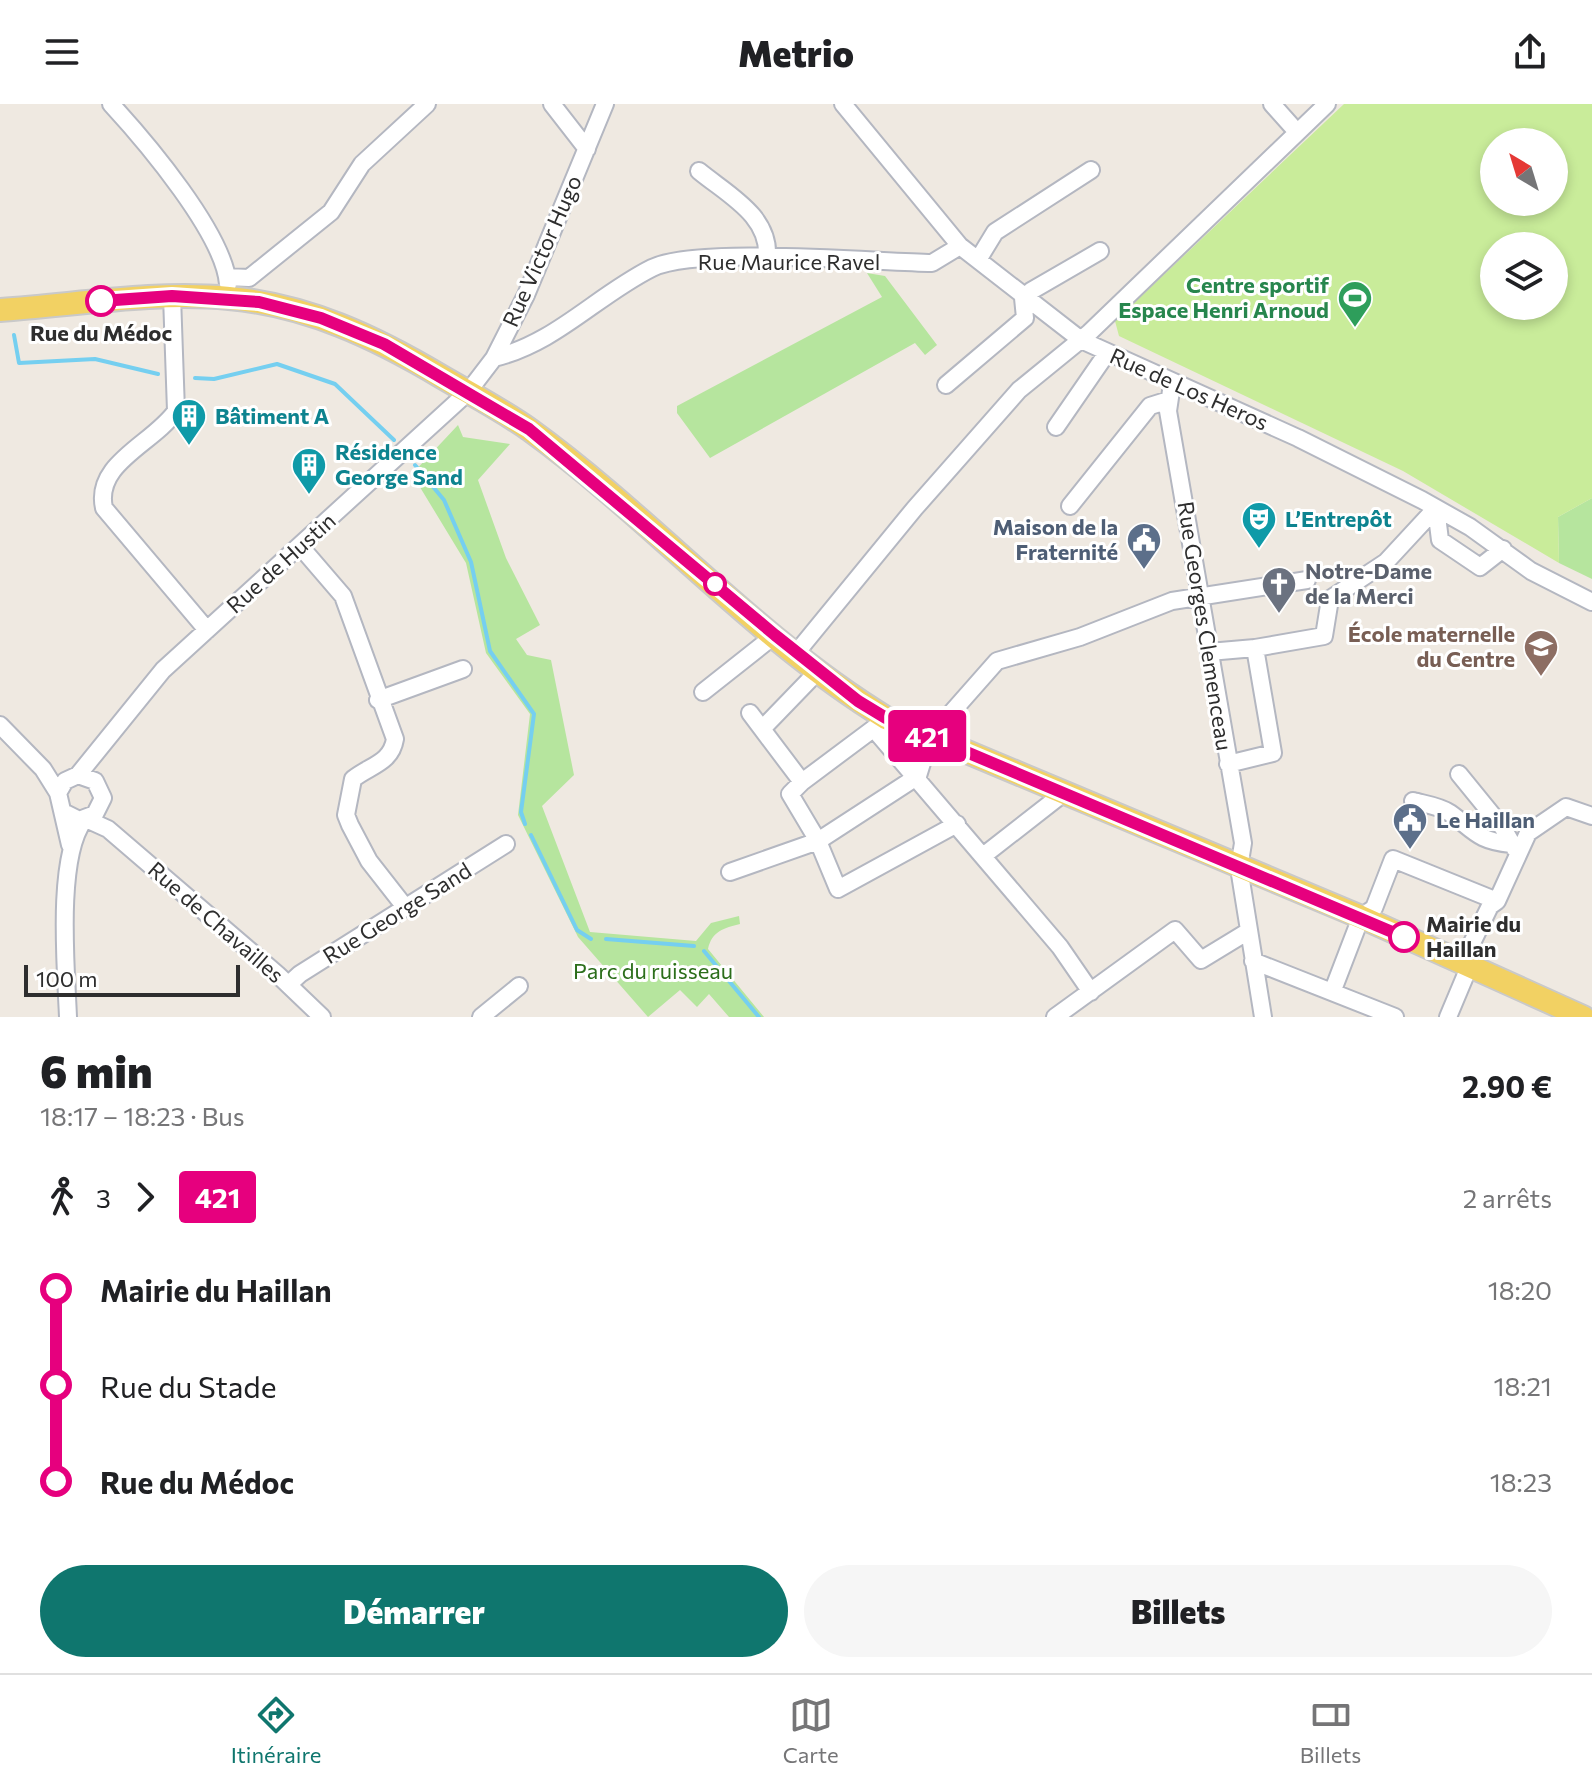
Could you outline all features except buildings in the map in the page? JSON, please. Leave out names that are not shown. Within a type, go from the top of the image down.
[{"type":"main road","points":[[0,310],[172,296],[228,288],[357,330],[468,392],[546,443],[880,724],[930,737],[1065,792],[1361,917],[1583,1017]]},
{"type":"street","points":[[111,104],[195,212],[217,247],[228,288],[249,278],[331,212],[362,164],[427,104]]},
{"type":"street","points":[[552,104],[587,149]]},
{"type":"street","name":"Rue Victor Hugo","points":[[468,392],[494,358],[526,295],[605,104]]},
{"type":"street","name":"Rue de Los Heros","points":[[843,104],[960,246],[1023,298],[1081,340],[1171,392],[1298,438],[1436,508],[1503,549],[1531,571],[1592,602]]},
{"type":"street","points":[[1272,104],[1297,132]]},
{"type":"street","points":[[797,652],[915,508],[1019,390],[1081,340],[1327,104]]},
{"type":"street","points":[[978,260],[995,232],[1091,170]]},
{"type":"street","points":[[699,171],[755,215],[769,242],[767,259]]},
{"type":"street","name":"Rue Maurice Ravel","points":[[494,358],[526,350],[654,267],[698,259],[932,263],[960,246]]},
{"type":"street","points":[[946,385],[1025,318],[1023,298],[1100,251]]},
{"type":"street","points":[[172,296],[176,411],[167,423],[106,476],[100,492],[104,508],[207,630]]},
{"type":"street","points":[[1056,427],[1107,353]]},
{"type":"street","name":"Rue de Hustin","points":[[67,783],[106,743],[150,684],[468,392]]},
{"type":"street","points":[[1070,506],[1150,406],[1171,392]]},
{"type":"street","name":"Rue Georges Clemenceau","points":[[1171,392],[1168,411],[1243,843],[1239,868],[1263,1017]]},
{"type":"street","points":[[1436,508],[1440,540],[1480,567],[1503,549]]},
{"type":"street","points":[[1209,652],[1324,636],[1330,599],[1386,562],[1436,508]]},
{"type":"street","points":[[300,546],[343,596],[364,650],[378,700],[395,739],[393,752],[383,762],[353,779],[346,815],[369,861],[405,907]]},
{"type":"street","points":[[730,872],[818,841],[918,776],[930,737],[997,661],[1080,637],[1172,601],[1307,580]]},
{"type":"street","points":[[703,692],[775,635]]},
{"type":"street","points":[[1228,764],[1273,753],[1255,648]]},
{"type":"street","points":[[378,700],[463,669]]},
{"type":"street","points":[[762,729],[819,670]]},
{"type":"street","points":[[750,713],[802,782]]},
{"type":"street","points":[[957,824],[838,889],[818,841],[790,794],[880,724],[918,776],[1060,947],[1091,992]]},
{"type":"street","points":[[0,725],[43,769],[67,783],[95,781],[102,792],[108,829]]},
{"type":"street","name":"Rue de Hustin","points":[[95,781],[106,743]]},
{"type":"street","points":[[1459,774],[1503,828],[1515,848]]},
{"type":"street","points":[[67,783],[63,812],[70,845],[67,872],[68,1017]]},
{"type":"street","points":[[983,856],[1065,792]]},
{"type":"street","points":[[1413,801],[1448,812],[1468,831],[1515,848]]},
{"type":"street","points":[[70,845],[85,820],[102,805]]},
{"type":"street","points":[[1448,1017],[1469,967],[1468,951],[1490,906],[1497,901],[1515,848],[1528,833],[1566,807],[1592,816]]},
{"type":"street","points":[[63,812],[73,819],[85,820]]},
{"type":"street","name":"Rue de Chavailles","points":[[85,820],[108,829],[289,984],[322,1017]]},
{"type":"street","name":"Rue George Sand","points":[[289,984],[506,844]]},
{"type":"street","points":[[1333,990],[1361,917],[1374,908],[1393,859],[1497,901]]},
{"type":"street","points":[[1055,1017],[1175,930],[1201,960],[1247,932]]},
{"type":"street","points":[[1253,961],[1395,1017]]},
{"type":"street","points":[[481,1017],[519,986]]},
{"type":"green space","name":"Centre sportif Espace Henri Arnoud","points":[[1344,104],[1592,104],[1592,498],[1558,517],[1559,563],[1403,471],[1119,336],[1115,321]]},
{"type":"green space","points":[[867,273],[885,276],[937,345],[925,355],[915,343],[710,458],[677,413],[677,406],[882,297]]},
{"type":"green space","name":"Parc du ruisseau","points":[[458,425],[463,437],[510,444],[478,480],[506,558],[540,625],[516,639],[527,655],[551,660],[574,775],[542,806],[590,932],[696,941],[711,923],[739,916],[740,924],[716,934],[708,949],[764,1017],[729,1017],[709,994],[697,1007],[680,990],[648,1017],[578,937],[518,815],[530,714],[486,653],[466,563],[412,474]]},
{"type":"green space","points":[[1592,498],[1592,579],[1559,563],[1558,517]]},
{"type":"waterway","points":[[14,335],[19,363],[95,359],[158,374]]},
{"type":"waterway","points":[[195,378],[214,379],[277,364],[335,384],[394,440]]},
{"type":"waterway","points":[[415,465],[444,500],[471,562],[490,651],[534,714],[521,812],[525,824]]},
{"type":"waterway","points":[[531,835],[577,930],[591,939]]},
{"type":"waterway","points":[[606,939],[694,946]]},
{"type":"waterway","points":[[704,951],[759,1017]]},
{"type":"bus line","name":"421","points":[[101,301],[172,296],[229,298],[290,309],[357,330],[529,429],[775,635],[858,701],[886,718],[1404,937]]},
{"type":"place","name":"Rue du Médoc","points":[[101,301]]},
{"type":"place","name":"Centre sportif Espace Henri Arnoud","points":[[1355,329]]},
{"type":"place","name":"Bâtiment A","points":[[189,447]]},
{"type":"place","name":"Résidence George Sand","points":[[309,496]]},
{"type":"place","name":"L’Entrepôt","points":[[1259,550]]},
{"type":"place","name":"Maison de la Fraternité","points":[[1144,571]]},
{"type":"place","name":"Notre-Dame de la Merci","points":[[1279,615]]},
{"type":"place","name":"École maternelle du Centre","points":[[1541,678]]},
{"type":"place","name":"Le Haillan","points":[[1410,851]]},
{"type":"place","name":"Mairie du Haillan","points":[[1404,937]]}]
